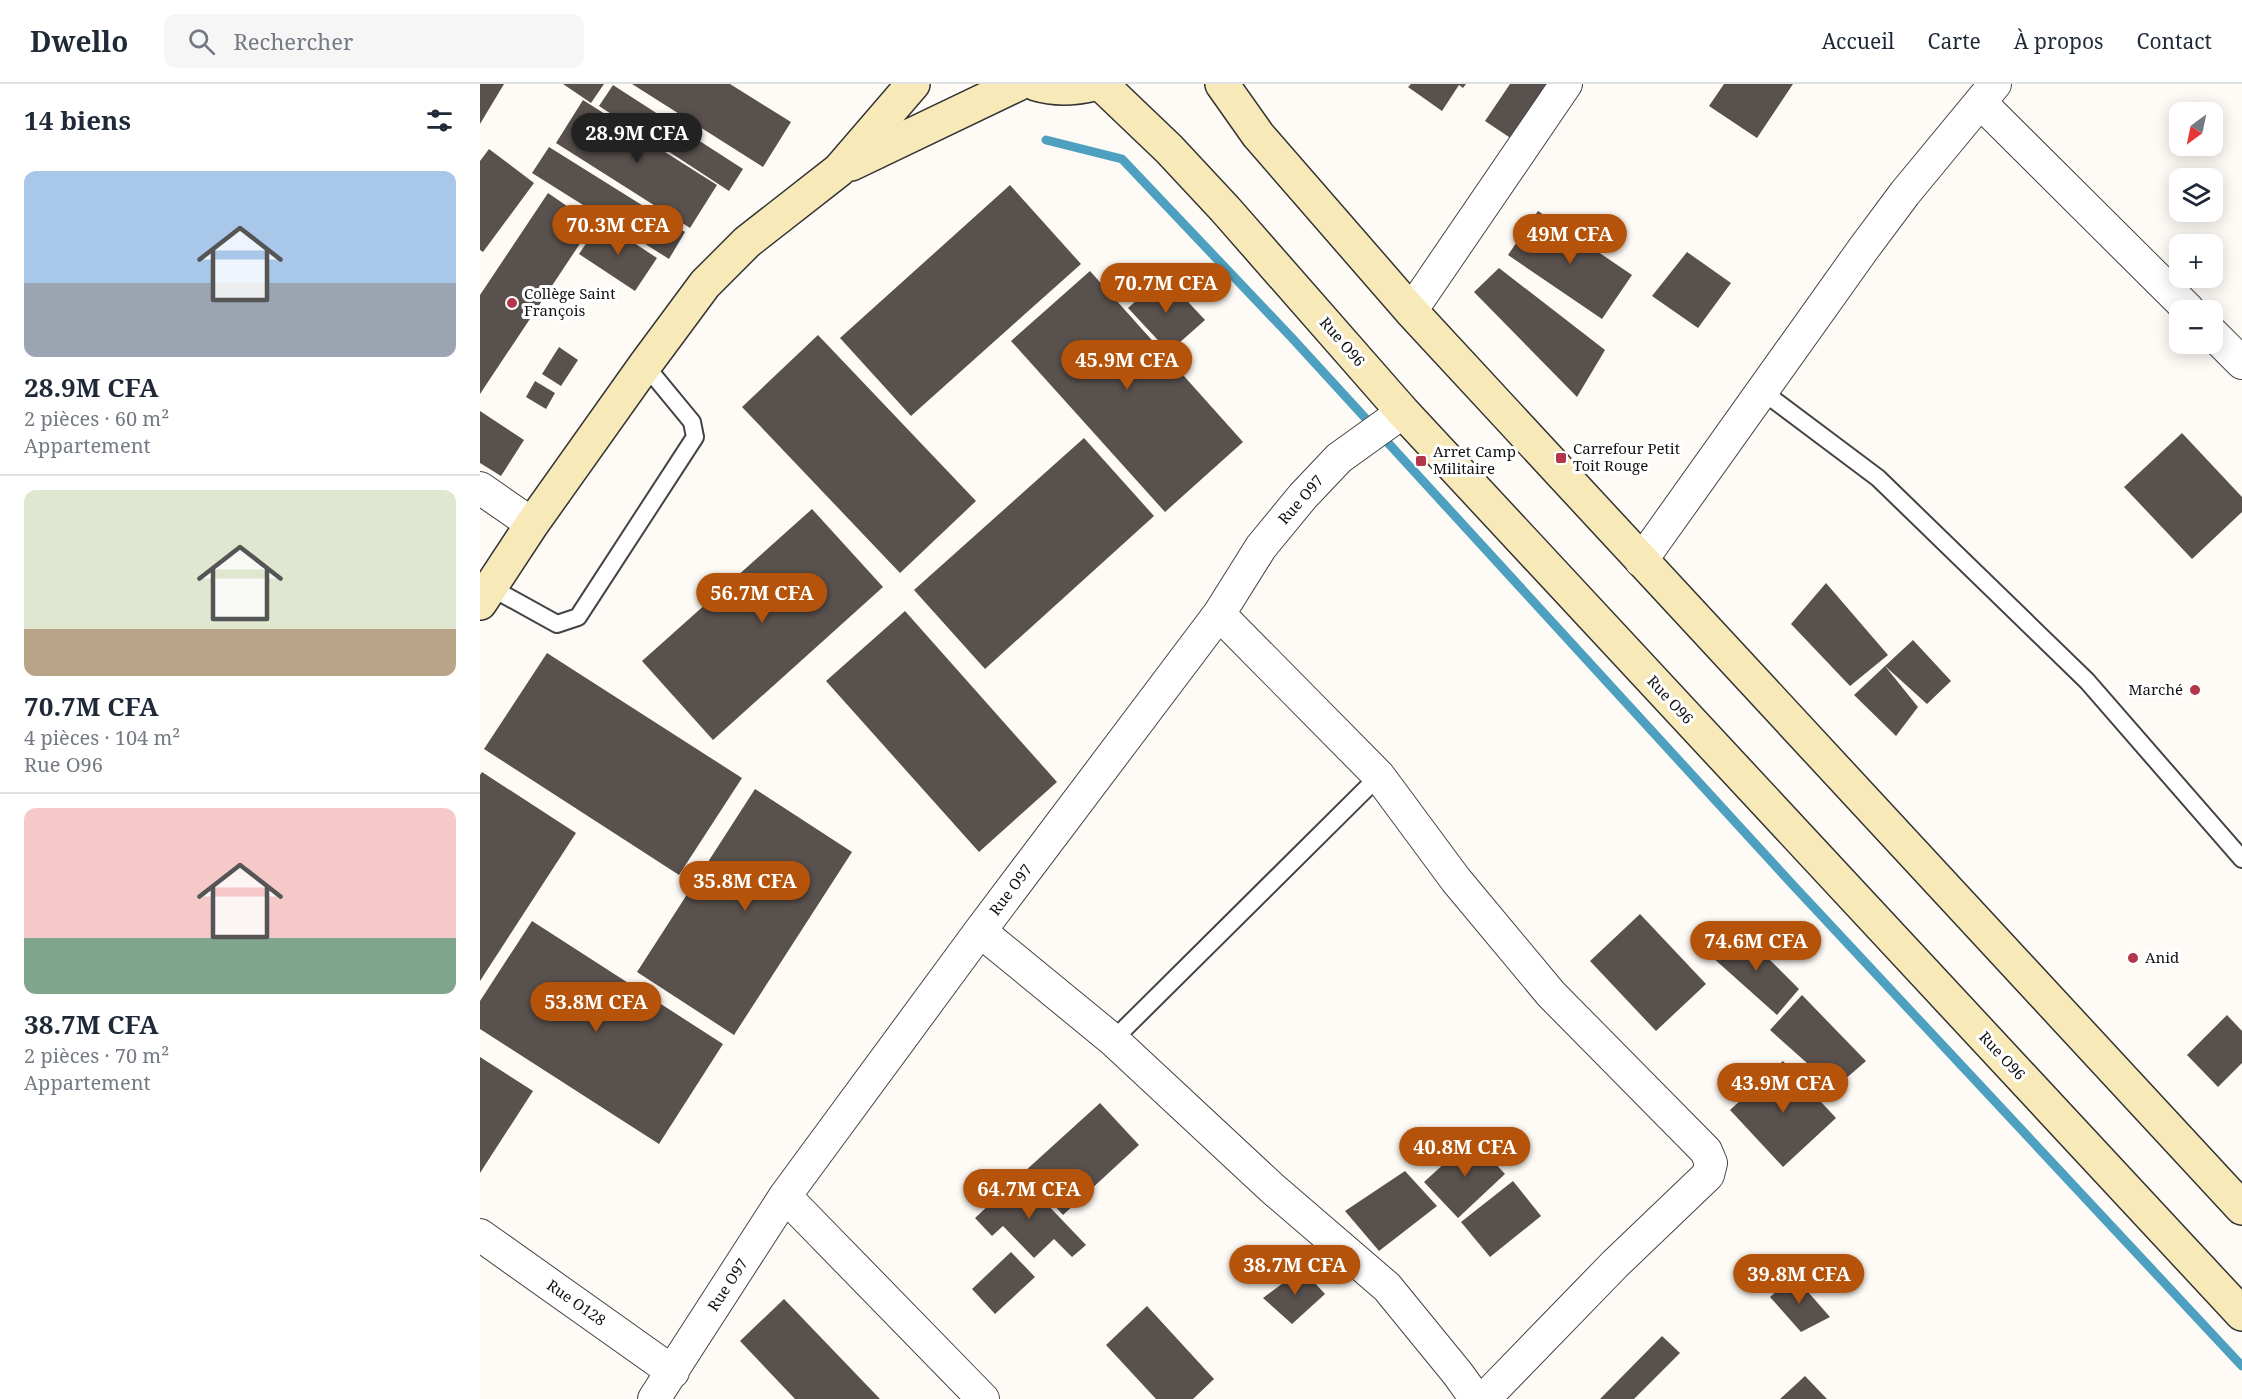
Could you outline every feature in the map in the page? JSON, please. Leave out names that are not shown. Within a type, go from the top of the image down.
[{"type":"main road","points":[[485,595],[532,524],[705,284],[747,242],[839,170],[913,84]]},
{"type":"main road","points":[[839,170],[1018,84]]},
{"type":"main road","points":[[1036,84],[1049,88],[1074,89],[1094,84]]},
{"type":"main road","name":"Rue O96","points":[[1101,84],[1169,149],[1217,200],[1403,411],[2242,1314]]},
{"type":"main road","points":[[1221,84],[1258,135],[1411,311],[2242,1208]]},
{"type":"street","points":[[1411,311],[1566,84]]},
{"type":"street","points":[[1641,561],[1905,193],[1988,94],[2180,300]]},
{"type":"street","points":[[2223,344],[2242,363]]},
{"type":"street","name":"Rue O97","points":[[654,1399],[785,1196],[980,931],[1219,614],[1261,548],[1303,496],[1339,458],[1403,411]]},
{"type":"street","points":[[480,488],[532,524]]},
{"type":"street","points":[[1219,614],[1378,776],[1455,880],[1551,994],[1706,1151],[1711,1163],[1708,1175],[1616,1264],[1484,1399]]},
{"type":"street","points":[[980,931],[1113,1040],[1273,1189],[1387,1287],[1476,1399]]},
{"type":"street","points":[[785,1196],[983,1399]]},
{"type":"street","name":"Rue O128","points":[[480,1235],[673,1372]]},
{"type":"lane","points":[[485,595],[557,624],[578,617],[695,437],[693,422],[645,365]]},
{"type":"lane","points":[[1762,391],[1878,478],[2078,673],[2242,859]]},
{"type":"lane","points":[[1113,1040],[1378,776]]},
{"type":"building","points":[[480,84],[504,84],[480,124]]},
{"type":"building","points":[[563,84],[604,84],[591,103]]},
{"type":"building","points":[[632,84],[730,84],[791,122],[763,167]]},
{"type":"building","points":[[1411,84],[1466,84],[1463,88],[1459,85],[1442,111],[1408,87]]},
{"type":"building","points":[[1510,84],[1557,84],[1518,143],[1485,121]]},
{"type":"building","points":[[1724,84],[1793,84],[1757,138],[1709,106]]},
{"type":"building","points":[[613,85],[743,169],[729,191],[599,106]]},
{"type":"building","points":[[583,100],[717,185],[690,228],[556,143]]},
{"type":"building","points":[[549,147],[685,232],[669,259],[532,173]]},
{"type":"building","points":[[489,149],[534,183],[483,252],[480,250],[480,161]]},
{"type":"building","points":[[1010,185],[1081,264],[911,416],[840,338]]},
{"type":"building","points":[[548,193],[593,224],[480,394],[480,295]]},
{"type":"building","points":[[1538,211],[1632,275],[1602,319],[1508,255]]},
{"type":"building","points":[[601,221],[657,258],[635,291],[579,254]]},
{"type":"building","points":[[1687,252],[1731,283],[1698,328],[1652,296]]},
{"type":"building","points":[[1499,268],[1605,350],[1577,397],[1474,292]]},
{"type":"building","points":[[1090,271],[1243,442],[1165,512],[1011,341]]},
{"type":"building","points":[[1164,276],[1205,320],[1169,352],[1128,308]]},
{"type":"building","points":[[818,335],[976,501],[900,573],[742,407]]},
{"type":"building","points":[[559,347],[578,360],[561,386],[542,374]]},
{"type":"building","points":[[535,381],[555,393],[546,409],[526,397]]},
{"type":"building","points":[[480,411],[524,440],[501,476],[480,463]]},
{"type":"building","points":[[2182,433],[2242,497],[2242,512],[2192,559],[2124,487]]},
{"type":"building","points":[[1084,438],[1154,516],[985,669],[914,590]]},
{"type":"building","points":[[812,509],[883,587],[713,740],[642,661]]},
{"type":"building","points":[[1826,583],[1888,655],[1850,686],[1791,624]]},
{"type":"building","points":[[905,611],[1057,782],[979,852],[826,681]]},
{"type":"building","points":[[1913,640],[1951,681],[1927,704],[1885,666]]},
{"type":"building","points":[[547,653],[742,778],[679,875],[484,749]]},
{"type":"building","points":[[1885,666],[1918,707],[1896,736],[1854,695]]},
{"type":"building","points":[[482,772],[576,833],[480,981],[480,775]]},
{"type":"building","points":[[755,789],[852,852],[734,1035],[637,972]]},
{"type":"building","points":[[1640,914],[1706,984],[1656,1031],[1590,961]]},
{"type":"building","points":[[532,921],[723,1044],[659,1144],[480,1029],[480,1001]]},
{"type":"building","points":[[1741,931],[1799,989],[1777,1015],[1712,957]]},
{"type":"building","points":[[1802,995],[1866,1061],[1835,1088],[1770,1030]]},
{"type":"building","points":[[2227,1015],[2242,1031],[2242,1063],[2218,1087],[2187,1055]]},
{"type":"building","points":[[480,1057],[533,1091],[480,1173]]},
{"type":"building","points":[[1783,1061],[1836,1118],[1783,1167],[1730,1110]]},
{"type":"building","points":[[1100,1103],[1139,1145],[1063,1215],[1024,1172]]},
{"type":"building","points":[[1472,1138],[1505,1174],[1458,1218],[1424,1182]]},
{"type":"building","points":[[1405,1171],[1437,1206],[1379,1251],[1345,1211]]},
{"type":"building","points":[[1020,1176],[1086,1245],[1072,1257],[1054,1239],[1034,1258],[1003,1226],[992,1236],[975,1218]]},
{"type":"building","points":[[1513,1181],[1541,1216],[1490,1257],[1461,1222]]},
{"type":"building","points":[[1011,1252],[1035,1277],[995,1314],[972,1289]]},
{"type":"building","points":[[1302,1269],[1325,1294],[1292,1324],[1263,1298]]},
{"type":"building","points":[[1794,1276],[1830,1317],[1801,1332],[1770,1297]]},
{"type":"building","points":[[784,1299],[880,1399],[795,1399],[740,1341]]},
{"type":"building","points":[[1147,1306],[1214,1379],[1193,1399],[1156,1399],[1106,1345]]},
{"type":"building","points":[[1662,1336],[1680,1353],[1634,1399],[1600,1399]]},
{"type":"building","points":[[1805,1376],[1827,1399],[1780,1399]]},
{"type":"waterway","points":[[1046,140],[1122,159],[1292,338],[1792,884],[2242,1366]]},
{"type":"place","name":"Collège Saint François","points":[[512,303]]},
{"type":"place","name":"Carrefour Petit Toit Rouge","points":[[1561,458]]},
{"type":"place","name":"Arret Camp Militaire","points":[[1421,461]]},
{"type":"place","name":"Marché","points":[[2195,690]]},
{"type":"place","name":"Anid","points":[[2133,958]]}]
